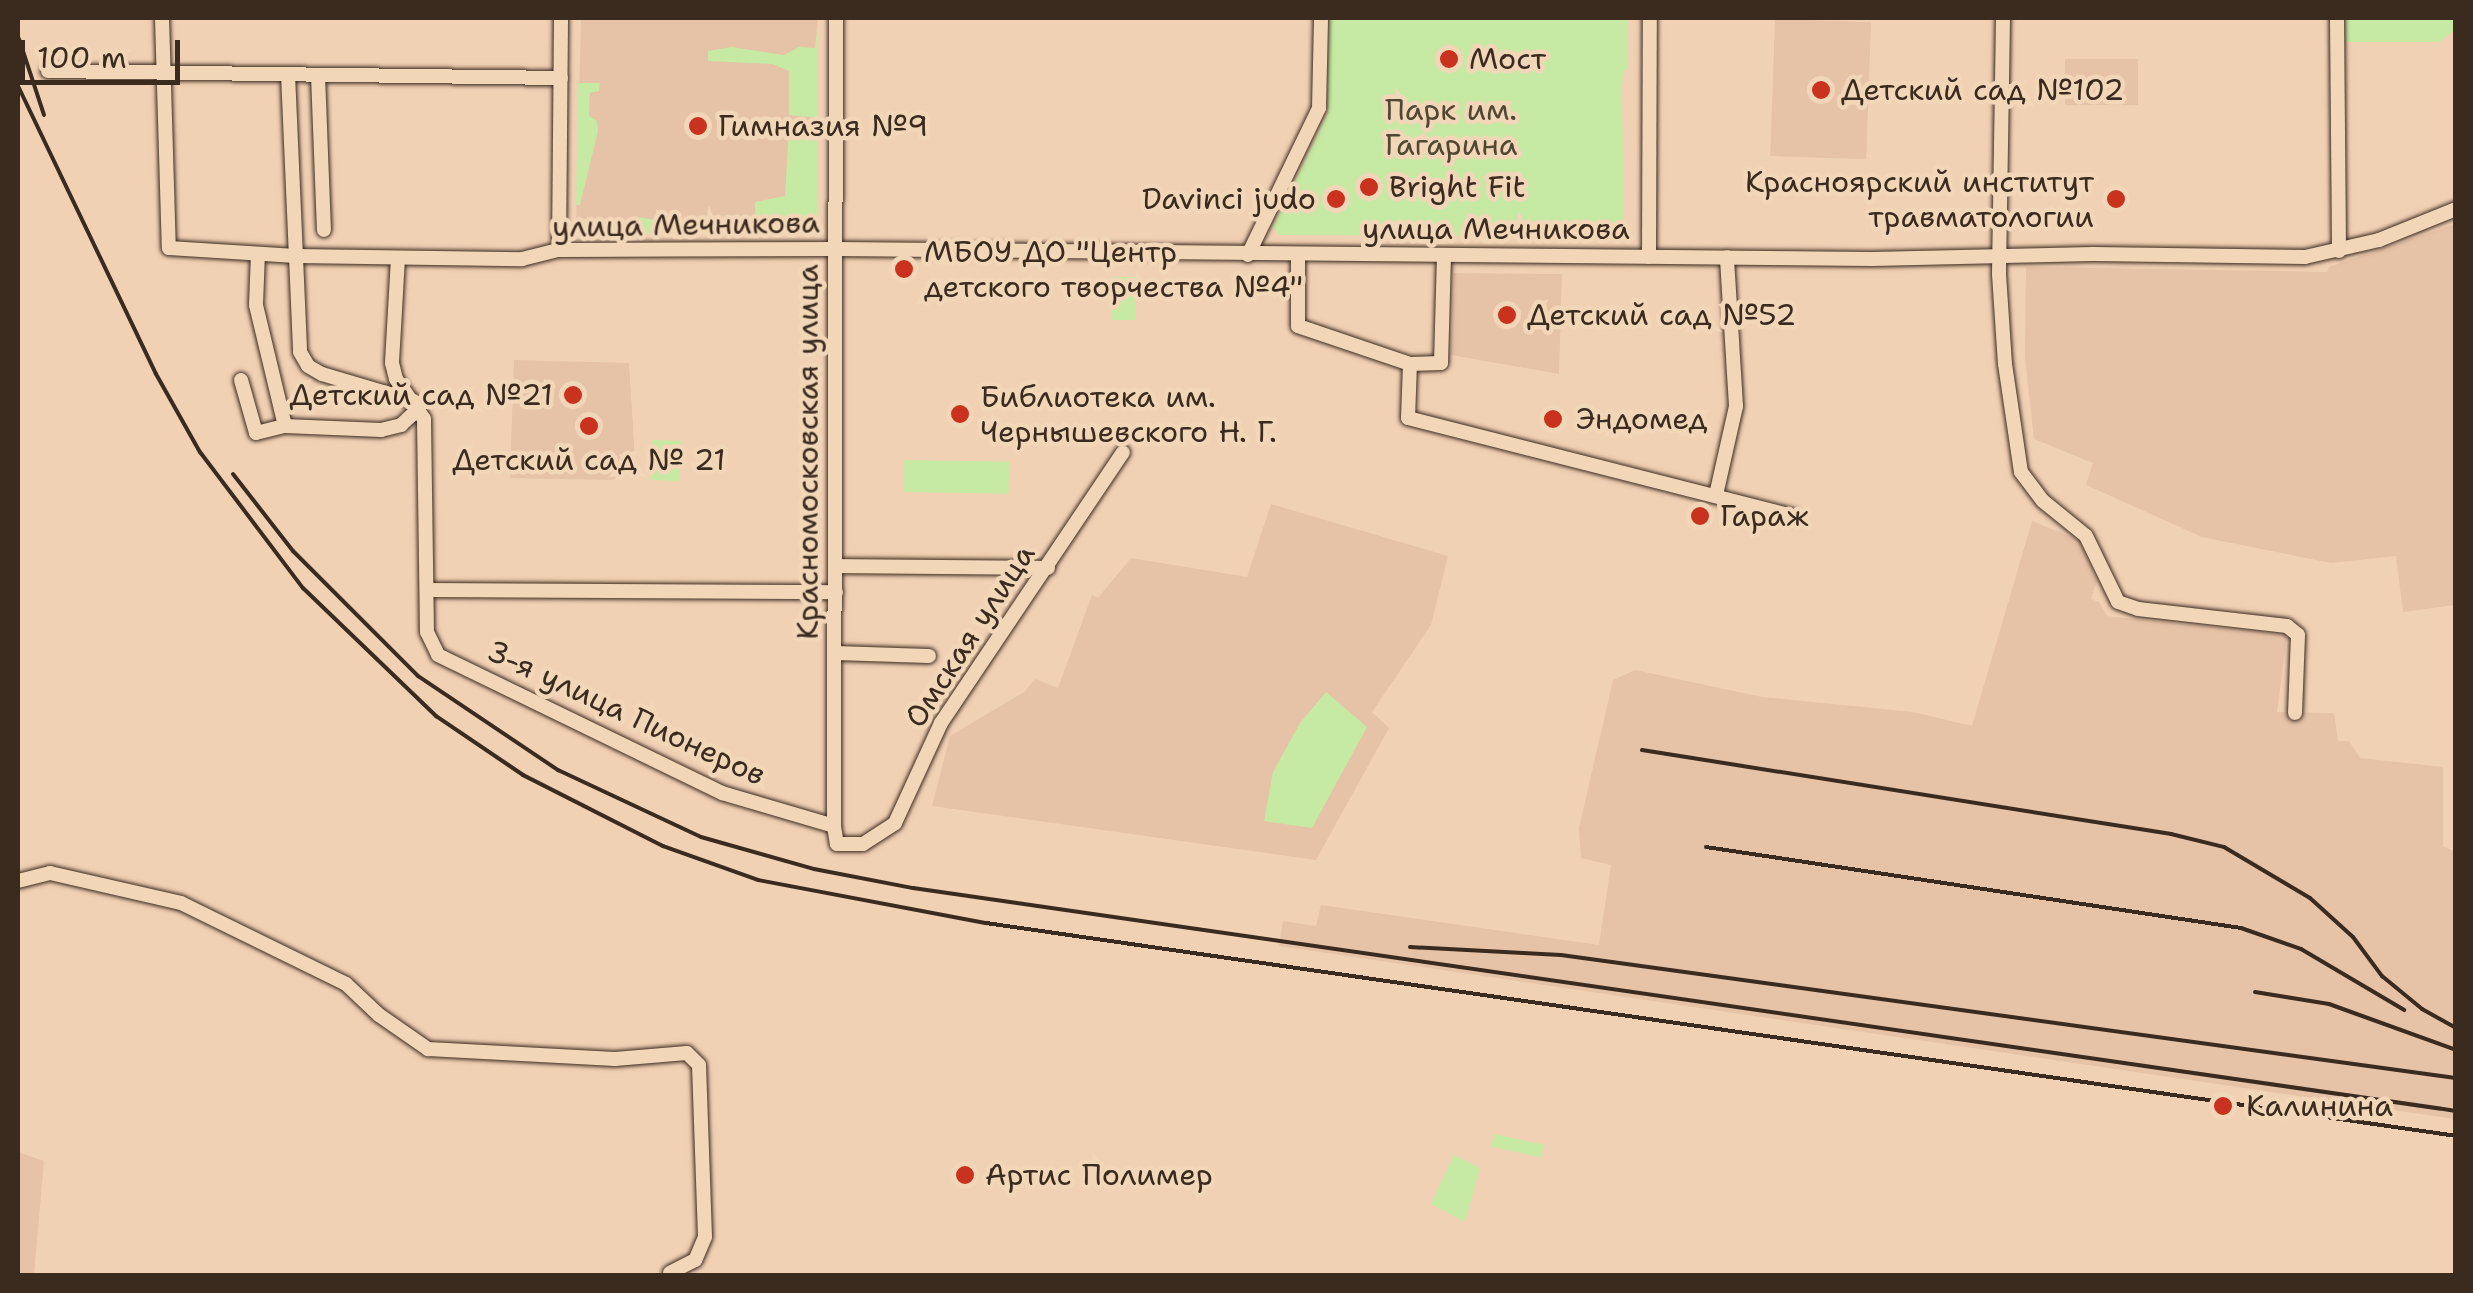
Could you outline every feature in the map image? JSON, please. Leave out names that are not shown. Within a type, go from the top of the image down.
[{"type":"street","points":[[162,18],[164,73]]},
{"type":"street","points":[[559,250],[561,18]]},
{"type":"street","name":"Красномосковская улица","points":[[834,826],[836,18]]},
{"type":"street","points":[[1248,255],[1319,108],[1320,18]]},
{"type":"street","points":[[1648,257],[1650,18]]},
{"type":"street","points":[[2003,18],[2001,256],[2005,364],[2021,472],[2043,500],[2086,536],[2118,602],[2138,609],[2287,626],[2298,635],[2295,713]]},
{"type":"street","points":[[2336,18],[2339,252]]},
{"type":"street","points":[[48,71],[561,78]]},
{"type":"street","name":"улица Мечникова","points":[[164,73],[169,248],[258,254],[522,259],[559,250],[836,249],[1298,256],[2306,257],[2339,252],[2408,230],[2456,209]]},
{"type":"street","points":[[288,74],[300,352],[308,366],[322,374],[417,405]]},
{"type":"street","points":[[318,75],[324,230]]},
{"type":"street","points":[[258,254],[256,304],[285,426]]},
{"type":"street","points":[[1298,256],[1298,326],[1410,364],[1440,364],[1444,256]]},
{"type":"street","points":[[1716,495],[1736,406],[1728,257]]},
{"type":"street","points":[[398,258],[392,363],[396,379],[417,405],[425,427],[429,590],[836,592]]},
{"type":"street","points":[[1410,364],[1408,418],[1795,517]]},
{"type":"street","points":[[240,380],[256,433],[285,426],[381,430],[401,425],[417,405]]},
{"type":"street","name":"Омская улица","points":[[863,844],[895,823],[940,722],[1123,452]]},
{"type":"street","points":[[836,566],[1048,568]]},
{"type":"street","name":"3-я улица Пионеров","points":[[429,590],[427,632],[438,654],[597,736],[722,793],[834,826],[837,844],[863,844]]},
{"type":"street","points":[[835,654],[929,656]]},
{"type":"street","points":[[18,881],[50,873],[181,904],[346,984],[380,1016],[428,1049],[615,1059],[687,1053],[699,1065],[704,1237],[695,1260],[670,1272]]},
{"type":"shaded area","name":"Гимназия №9","points":[[581,18],[818,18],[818,215],[806,232],[582,233],[576,226]]},
{"type":"shaded area","name":"Детский сад №102","points":[[1775,19],[1871,22],[1866,159],[1770,156]]},
{"type":"shaded area","points":[[2065,59],[2138,59],[2138,105],[2065,105]]},
{"type":"shaded area","points":[[2455,224],[2455,605],[2403,612],[2396,556],[2331,563],[2202,537],[2086,485],[2093,463],[2034,439],[2025,357],[2026,267],[2327,272],[2329,267]]},
{"type":"shaded area","name":"Детский сад №52","points":[[1454,273],[1562,274],[1559,374],[1451,355]]},
{"type":"shaded area","name":"Детский сад №21","points":[[514,360],[629,363],[635,459],[613,480],[510,478]]},
{"type":"shaded area","points":[[1271,504],[1448,556],[1431,625],[1372,712],[1389,728],[1316,860],[932,806],[950,736],[1024,692],[1035,679],[1058,688],[1092,595],[1098,598],[1131,558],[1247,577]]},
{"type":"shaded area","points":[[2032,521],[2079,540],[2097,581],[2091,599],[2099,602],[2107,616],[2287,635],[2277,712],[2334,713],[2338,741],[2349,741],[2360,758],[2443,767],[2443,846],[2456,852],[2455,1119],[1279,946],[1283,921],[1316,926],[1321,905],[1599,945],[1611,865],[1581,858],[1579,828],[1613,680],[1635,670],[1762,697],[1913,712],[1972,726]]},
{"type":"shaded area","points":[[18,1152],[44,1161],[34,1275],[18,1275]]},
{"type":"green space","points":[[818,18],[818,118],[789,115],[789,71],[772,64],[708,61],[708,51],[731,47],[784,55],[799,47],[815,48]]},
{"type":"green space","name":"Парк им. Гагарина","points":[[1329,18],[1628,18],[1628,69],[1623,72],[1622,90],[1624,227],[1598,237],[1279,235],[1273,227],[1327,115]]},
{"type":"green space","points":[[2345,18],[2455,18],[2455,30],[2439,42],[2345,42]]},
{"type":"green space","points":[[578,83],[600,83],[599,91],[590,93],[589,116],[597,121],[598,131],[580,205],[576,205]]},
{"type":"green space","points":[[789,129],[818,130],[818,215],[806,232],[763,232],[755,216],[755,202],[785,196]]},
{"type":"green space","points":[[638,217],[662,221],[662,233],[631,233]]},
{"type":"green space","points":[[1112,277],[1136,277],[1136,320],[1112,320]]},
{"type":"green space","points":[[652,440],[681,441],[680,481],[651,480]]},
{"type":"green space","points":[[904,460],[1009,462],[1008,494],[903,492]]},
{"type":"green space","points":[[1326,692],[1367,727],[1312,828],[1264,821],[1273,772],[1300,723]]},
{"type":"green space","points":[[1494,1134],[1544,1145],[1541,1157],[1491,1147]]},
{"type":"green space","points":[[1454,1155],[1480,1168],[1465,1222],[1431,1204]]},
{"type":"railway","points":[[19,39],[44,115]]},
{"type":"railway","points":[[18,86],[156,374],[200,452],[303,588],[436,716],[523,775],[663,846],[758,880],[986,923],[2456,1136]]},
{"type":"railway","points":[[233,474],[293,551],[418,676],[558,770],[701,837],[814,869],[913,888],[2456,1111]]},
{"type":"railway","points":[[1642,750],[2171,834],[2224,847],[2310,898],[2353,937],[2382,976],[2422,1009],[2456,1028]]},
{"type":"railway","points":[[1706,847],[2241,928],[2301,949],[2404,1010]]},
{"type":"railway","points":[[1410,947],[1561,955],[2456,1078]]},
{"type":"railway","points":[[2255,992],[2329,1004],[2456,1050]]},
{"type":"place","name":"Мост","points":[[1449,59]]},
{"type":"place","name":"Детский сад №102","points":[[1821,90]]},
{"type":"place","name":"Гимназия №9","points":[[698,126]]},
{"type":"place","name":"Bright Fit","points":[[1369,187]]},
{"type":"place","name":"Davinci judo","points":[[1336,199]]},
{"type":"place","name":"Красноярский институт травматологии","points":[[2116,199]]},
{"type":"place","name":"МБОУ ДО \"Центр детского творчества №4\"","points":[[904,269]]},
{"type":"place","name":"Детский сад №52","points":[[1507,315]]},
{"type":"place","name":"Детский сад №21","points":[[573,395]]},
{"type":"place","name":"Библиотека им. Чернышевского Н. Г.","points":[[960,414]]},
{"type":"place","name":"Эндомед","points":[[1553,419]]},
{"type":"place","name":"Детский сад № 21","points":[[589,426]]},
{"type":"place","name":"Гараж","points":[[1700,516]]},
{"type":"place","name":"Калинина","points":[[2223,1106]]},
{"type":"place","name":"Артис Полимер","points":[[965,1175]]}]
